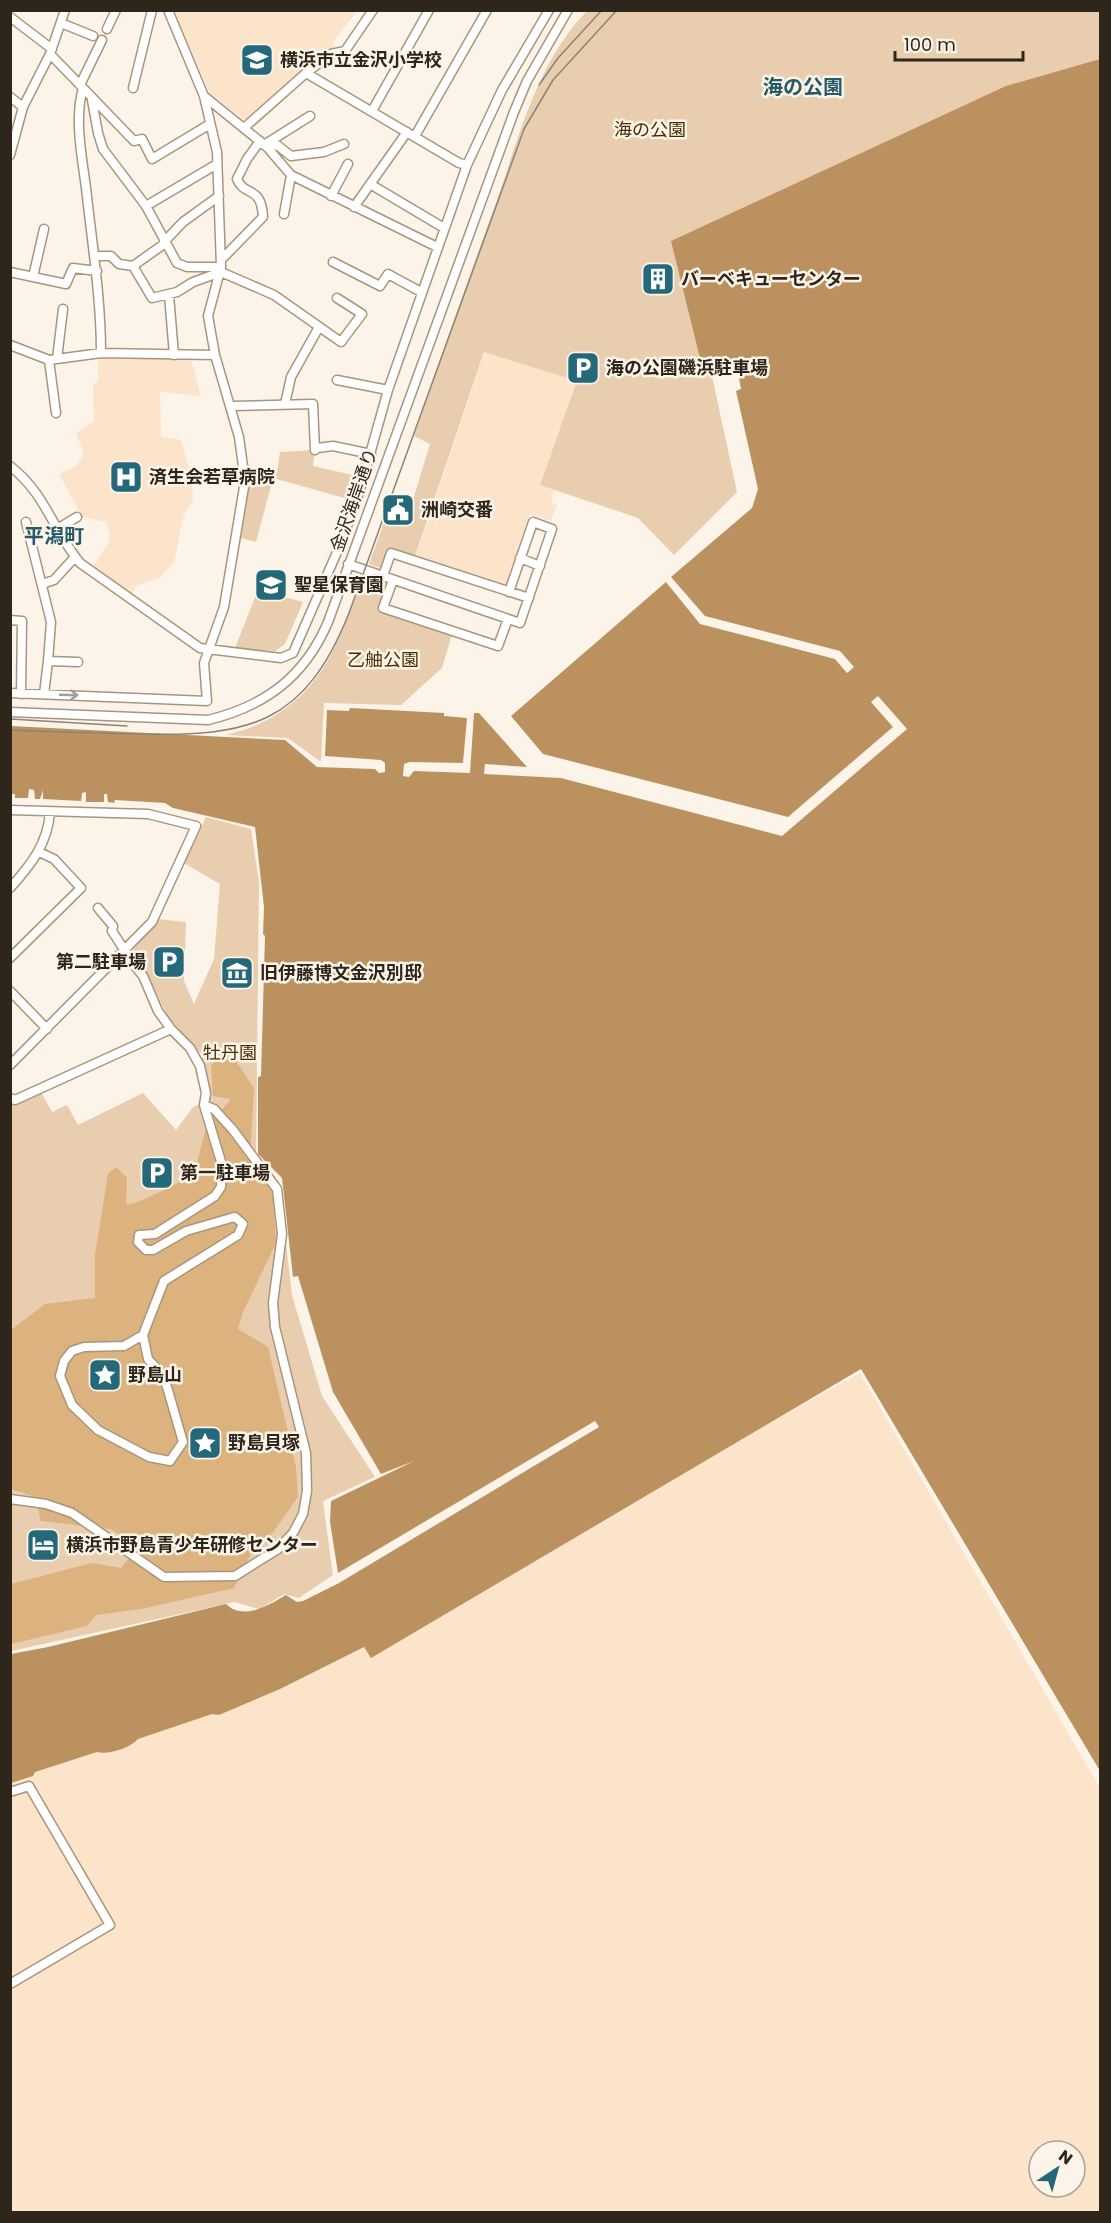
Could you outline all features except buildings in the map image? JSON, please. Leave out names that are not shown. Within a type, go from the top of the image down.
[{"type":"street","points":[[10,155],[23,107],[51,51],[65,10]]},
{"type":"street","points":[[107,29],[116,10]]},
{"type":"street","points":[[133,88],[152,10]]},
{"type":"street","points":[[10,693],[207,701],[204,663],[224,607],[245,481],[232,406],[215,355],[208,316],[221,266],[217,164],[204,96],[168,10]]},
{"type":"street","points":[[245,127],[306,73],[332,54],[345,51],[373,10]]},
{"type":"street","points":[[372,111],[429,10]]},
{"type":"street","points":[[354,207],[411,134],[487,10]]},
{"type":"street","name":"金沢海岸通り","points":[[10,466],[36,489],[75,557],[136,603],[208,651],[281,658],[294,653],[341,543],[371,454],[388,390],[467,165],[502,90],[549,10]]},
{"type":"street","points":[[10,712],[186,721],[208,720],[251,706],[282,688],[308,660],[328,622],[514,112],[527,81],[568,10]]},
{"type":"street","points":[[553,34],[575,10]]},
{"type":"street","points":[[10,17],[51,51],[92,100],[134,141],[142,139],[152,159],[210,124]]},
{"type":"street","points":[[61,23],[97,38],[81,87],[79,101],[81,150],[97,271],[101,353]]},
{"type":"street","points":[[306,73],[467,165]]},
{"type":"street","points":[[204,96],[264,144],[291,175],[437,247]]},
{"type":"street","points":[[10,98],[23,107]]},
{"type":"street","points":[[92,100],[103,148],[146,206],[164,243],[177,262],[187,267],[221,266],[274,295],[341,342],[362,314],[337,298]]},
{"type":"street","points":[[133,266],[152,298],[169,296],[221,266],[263,217],[262,203],[258,195],[239,184],[237,179],[247,159],[264,144],[310,116]]},
{"type":"street","points":[[264,144],[277,145],[291,156],[324,152],[344,144]]},
{"type":"street","points":[[146,206],[217,164]]},
{"type":"street","points":[[331,196],[348,164]]},
{"type":"street","points":[[284,214],[291,175]]},
{"type":"street","points":[[370,184],[444,228]]},
{"type":"street","points":[[95,255],[111,255],[119,264],[133,266],[164,243],[183,222],[219,196]]},
{"type":"street","points":[[33,277],[44,229]]},
{"type":"street","points":[[333,262],[380,286],[388,274],[421,292]]},
{"type":"street","points":[[10,272],[66,284],[73,268],[97,271]]},
{"type":"street","points":[[169,296],[174,356]]},
{"type":"street","points":[[56,413],[53,360],[63,309]]},
{"type":"street","points":[[285,404],[291,377],[319,327]]},
{"type":"street","points":[[10,345],[53,360],[101,353],[215,355]]},
{"type":"street","points":[[337,380],[388,390]]},
{"type":"street","points":[[232,406],[313,404],[316,449],[333,446],[371,454]]},
{"type":"street","points":[[57,529],[77,517]]},
{"type":"street","points":[[26,522],[52,630],[44,694]]},
{"type":"street","points":[[348,564],[520,623],[552,529],[533,522],[509,592]]},
{"type":"street","points":[[383,576],[391,553],[529,598]]},
{"type":"street","points":[[42,584],[54,580],[75,557]]},
{"type":"street","points":[[520,558],[540,566]]},
{"type":"street","points":[[393,580],[383,608],[498,646],[508,619]]},
{"type":"street","points":[[10,620],[22,621],[21,694]]},
{"type":"street","points":[[48,662],[78,662]]},
{"type":"street","points":[[10,810],[148,814],[196,826],[152,922],[10,1065]]},
{"type":"street","points":[[10,888],[39,852],[49,831],[50,812]]},
{"type":"street","points":[[10,958],[81,888],[54,859],[39,852]]},
{"type":"street","points":[[98,908],[113,926],[112,931],[123,953],[143,976],[158,1011],[171,1029],[190,1048],[197,1060],[206,1093],[204,1105],[222,1165],[221,1187],[215,1196],[155,1234],[139,1235],[138,1242],[146,1250],[153,1250],[186,1231],[231,1218],[241,1221],[243,1228],[238,1234],[164,1281],[143,1335],[148,1359],[162,1374],[167,1387],[183,1442],[170,1461],[149,1457],[98,1430],[72,1405],[60,1376],[64,1361],[72,1351],[84,1347],[124,1346],[143,1335]]},
{"type":"street","points":[[10,991],[47,1029]]},
{"type":"street","points":[[10,1098],[15,1100],[171,1029]]},
{"type":"street","points":[[10,1498],[46,1504],[72,1513],[164,1577],[222,1578],[248,1571],[278,1549],[293,1533],[303,1514],[308,1491],[306,1453],[274,1315],[282,1234],[277,1189],[214,1108],[204,1105]]},
{"type":"street","points":[[10,1792],[29,1786],[110,1925],[10,1984]]},
{"type":"shaded area","name":"横浜市立金沢小学校","points":[[174,11],[357,11],[334,41],[333,49],[248,119],[243,119],[210,93]]},
{"type":"shaded area","points":[[1100,59],[1100,1771],[861,1369],[371,1658],[364,1647],[280,1689],[219,1715],[212,1714],[138,1739],[119,1750],[107,1753],[97,1752],[35,1772],[33,1776],[11,1783],[11,1654],[226,1604],[233,1609],[248,1611],[264,1607],[286,1595],[297,1602],[303,1601],[339,1583],[599,1427],[595,1421],[338,1573],[330,1522],[331,1501],[414,1461],[381,1474],[333,1392],[298,1276],[293,1277],[282,1178],[258,1154],[258,1077],[261,1076],[265,936],[263,934],[264,907],[255,827],[173,808],[165,803],[115,800],[114,803],[108,802],[107,794],[104,794],[104,802],[86,802],[86,792],[82,793],[81,801],[43,799],[43,790],[40,799],[35,799],[34,790],[29,789],[28,798],[15,798],[15,794],[11,794],[11,726],[285,740],[317,767],[375,769],[379,773],[385,772],[385,763],[381,760],[325,756],[327,710],[349,711],[350,708],[444,713],[444,716],[467,718],[463,763],[410,762],[404,764],[403,776],[409,777],[414,771],[470,773],[474,713],[479,713],[527,767],[485,764],[484,774],[561,778],[782,836],[907,729],[878,696],[871,702],[893,727],[788,817],[543,754],[511,716],[666,582],[700,624],[835,659],[847,673],[854,667],[840,651],[705,616],[671,577],[752,508],[758,489],[736,391],[741,389],[738,372],[702,366],[671,241],[1006,86]]},
{"type":"shaded area","points":[[486,348],[579,379],[551,503],[557,505],[551,521],[529,514],[505,588],[415,558]]},
{"type":"shaded area","name":"済生会若草病院","points":[[98,355],[191,358],[201,396],[160,392],[161,436],[181,440],[192,480],[193,500],[184,514],[174,563],[159,578],[136,586],[132,594],[93,567],[108,544],[110,535],[106,522],[82,517],[59,474],[76,466],[84,454],[76,433],[94,421],[93,384],[98,381]]},
{"type":"shaded area","points":[[220,1058],[235,1060],[254,1088],[250,1157],[272,1186],[276,1243],[242,1314],[238,1329],[268,1347],[296,1467],[298,1497],[274,1531],[250,1556],[234,1588],[141,1609],[96,1615],[87,1626],[11,1644],[11,1584],[92,1563],[121,1568],[138,1548],[111,1529],[41,1521],[35,1497],[11,1489],[11,1330],[45,1304],[95,1298],[95,1255],[108,1174],[116,1167],[127,1178],[126,1205],[144,1200],[193,1178],[206,1128],[231,1099],[213,1096],[211,1065]]},
{"type":"shaded area","points":[[860,1373],[1100,1788],[1100,2212],[11,2212],[10,1772],[364,1647]]},
{"type":"green space","name":"海の公園","points":[[587,11],[1100,11],[1100,86],[684,246],[737,492],[674,555],[638,518],[540,485],[577,381],[484,352],[414,559],[390,551],[383,569],[369,564],[386,517],[406,523],[430,444],[414,436],[531,101],[555,53]]},
{"type":"green space","points":[[315,450],[313,466],[357,476],[348,499],[273,478],[256,542],[241,538],[250,469],[277,473],[280,452]]},
{"type":"green space","name":"乙舳公園","points":[[363,574],[388,583],[380,611],[452,634],[442,668],[401,705],[324,703],[321,762],[288,738],[226,735],[265,721],[286,708],[317,677],[339,639]]},
{"type":"green space","points":[[258,590],[303,602],[285,644],[275,651],[235,648]]},
{"type":"green space","name":"牡丹園","points":[[206,817],[251,829],[259,882],[256,1153],[279,1182],[292,1295],[322,1396],[375,1477],[323,1501],[333,1575],[299,1598],[284,1594],[259,1609],[235,1602],[11,1651],[11,1100],[41,1092],[52,1112],[67,1105],[78,1125],[143,1093],[176,1130],[193,1107],[210,1100],[201,1054],[168,1017],[147,974],[130,954],[157,919],[186,922],[184,981],[194,1004],[214,959],[220,884],[184,863]]},
{"type":"tram line","points":[[539,85],[558,58],[602,10]]},
{"type":"tram line","points":[[10,730],[138,734],[212,732],[242,726],[269,716],[292,701],[313,679],[332,650],[349,613],[524,129],[553,80],[617,10]]},
{"type":"tram line","points":[[10,719],[127,726]]},
{"type":"place","name":"横浜市立金沢小学校","points":[[257,60]]},
{"type":"place","name":"バーベキューセンター","points":[[658,279]]},
{"type":"place","name":"海の公園磯浜駐車場","points":[[583,368]]},
{"type":"place","name":"済生会若草病院","points":[[126,477]]},
{"type":"place","name":"洲崎交番","points":[[398,510]]},
{"type":"place","name":"聖星保育園","points":[[271,585]]},
{"type":"place","name":"第二駐車場","points":[[169,962]]},
{"type":"place","name":"旧伊藤博文金沢別邸","points":[[237,973]]},
{"type":"place","name":"第一駐車場","points":[[157,1173]]},
{"type":"place","name":"野島山","points":[[105,1375]]},
{"type":"place","name":"野島貝塚","points":[[205,1443]]},
{"type":"place","name":"横浜市野島青少年研修センター","points":[[43,1545]]},
{"type":"district","name":"海の公園","points":[[803,87]]},
{"type":"district","name":"平潟町","points":[[54,536]]}]
